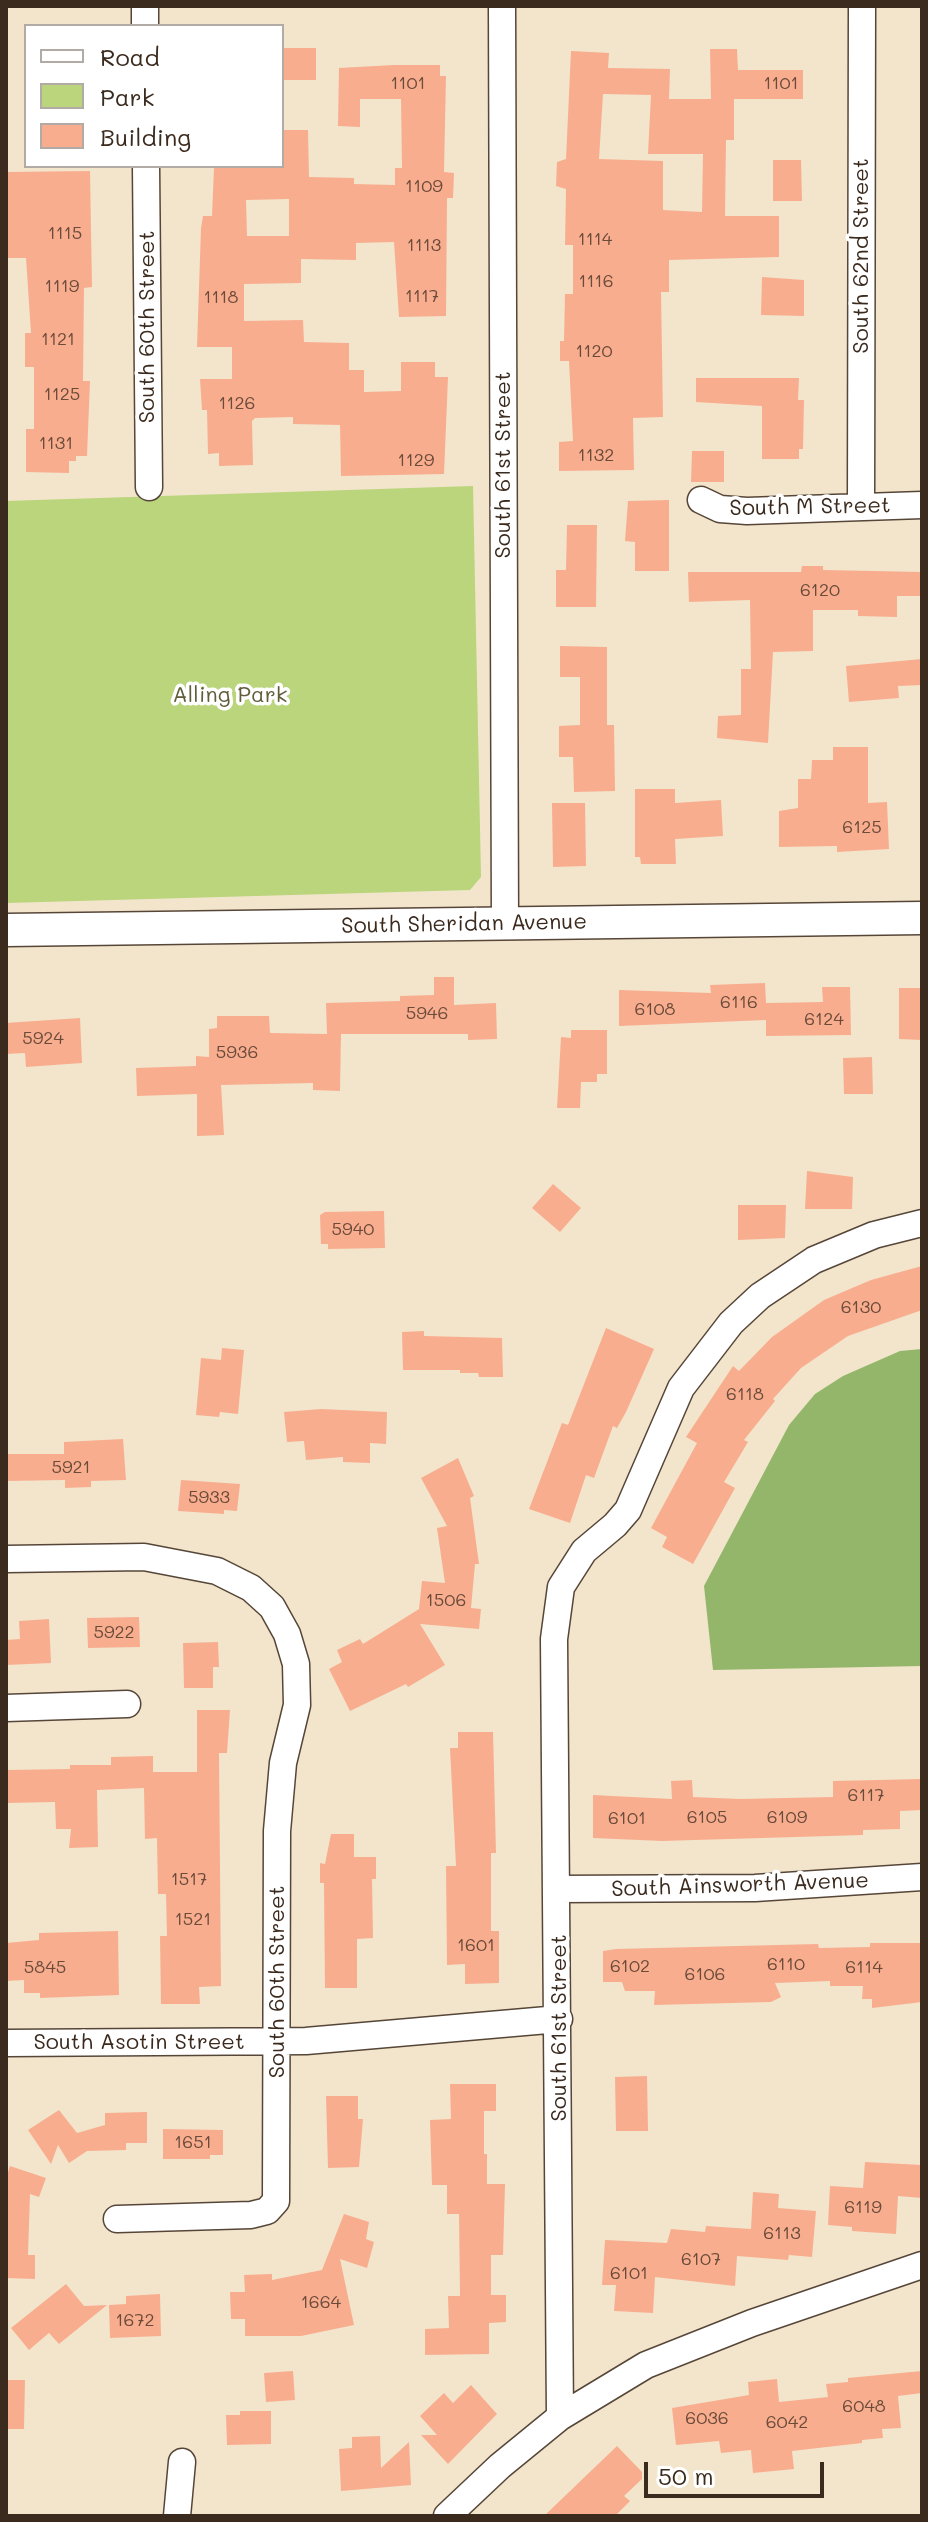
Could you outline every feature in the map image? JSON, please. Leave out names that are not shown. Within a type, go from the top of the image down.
[{"type":"street","name":"South 61st Street","points":[[502,6],[505,923]]},
{"type":"street","name":"South 62nd Street","points":[[861,506],[862,6]]},
{"type":"street","name":"South 60th Street","points":[[146,168],[149,487]]},
{"type":"street","name":"South M Street","points":[[701,500],[720,509],[747,511],[922,505]]},
{"type":"street","name":"South Sheridan Avenue","points":[[6,930],[922,918]]},
{"type":"street","name":"South 61st Street","points":[[560,2417],[556,1606],[571,1566],[628,1510],[681,1388],[731,1323],[760,1296],[814,1260],[874,1235],[922,1223]]},
{"type":"street","name":"South 60th Street","points":[[6,1559],[126,1556],[174,1561],[239,1580],[272,1607],[291,1645],[299,1692],[283,1763],[278,1806],[277,2192],[273,2206],[266,2212],[251,2215],[117,2219]]},
{"type":"street","points":[[6,1708],[127,1704]]},
{"type":"street","name":"South Ainsworth Avenue","points":[[558,1889],[755,1888],[922,1877]]},
{"type":"street","name":"South Asotin Street","points":[[6,2043],[277,2042],[559,2019]]},
{"type":"street","points":[[447,2516],[500,2466],[560,2417],[646,2365],[695,2344],[922,2265]]},
{"type":"street","points":[[177,2516],[182,2462]]},
{"type":"green space","name":"Alling Park","points":[[473,486],[481,877],[470,890],[6,903],[6,501]]},
{"type":"green space","points":[[922,1349],[922,1666],[713,1670],[704,1586],[789,1425],[815,1394],[843,1376],[900,1351]]},
{"type":"building","points":[[284,48],[316,48],[316,80],[284,80]]},
{"type":"building","points":[[710,49],[737,49],[738,70],[803,70],[803,99],[734,99],[734,140],[726,140],[725,216],[779,216],[779,257],[669,260],[669,292],[661,292],[663,417],[633,418],[634,470],[559,471],[559,442],[573,441],[569,361],[560,361],[560,341],[564,341],[565,294],[573,294],[573,245],[565,245],[566,189],[556,186],[557,162],[566,159],[571,51],[609,53],[608,68],[670,69],[669,99],[711,99]],"holes":[[[603,94],[651,95],[648,154],[703,154],[702,212],[663,210],[663,161],[599,159]]]},
{"type":"building","points":[[440,65],[440,76],[446,76],[444,172],[454,173],[453,198],[447,198],[446,316],[399,317],[394,242],[356,243],[356,260],[301,259],[301,283],[244,284],[244,321],[303,320],[304,342],[349,343],[349,370],[364,370],[364,392],[401,391],[401,362],[435,362],[435,377],[448,377],[444,474],[341,476],[340,425],[293,424],[293,417],[255,418],[252,421],[253,465],[219,466],[219,453],[208,454],[207,410],[202,410],[200,379],[232,379],[232,347],[197,347],[201,228],[203,216],[212,216],[214,168],[284,168],[284,130],[308,130],[309,177],[354,178],[354,184],[395,185],[395,168],[402,168],[401,99],[360,99],[360,127],[338,126],[339,68]],"holes":[[[289,199],[289,236],[247,236],[246,200]]]},
{"type":"building","points":[[773,160],[801,160],[802,201],[773,201]]},
{"type":"building","points":[[90,171],[92,287],[84,288],[83,381],[90,381],[87,456],[76,456],[76,461],[69,461],[69,473],[26,472],[26,429],[34,429],[34,367],[25,367],[25,333],[31,333],[26,258],[6,258],[6,172]]},
{"type":"building","points":[[762,277],[804,280],[804,316],[761,315]]},
{"type":"building","points":[[696,378],[799,378],[798,400],[804,400],[803,449],[799,449],[799,459],[762,459],[762,406],[696,402]]},
{"type":"building","points":[[692,451],[724,451],[724,482],[691,482]]},
{"type":"building","points":[[669,500],[669,571],[635,571],[635,542],[625,541],[628,501]]},
{"type":"building","points":[[567,525],[597,525],[596,607],[556,607],[556,570],[566,570]]},
{"type":"building","points":[[802,566],[823,566],[823,570],[922,572],[922,596],[897,596],[897,617],[858,616],[858,610],[813,610],[813,651],[773,652],[768,743],[717,738],[718,716],[741,715],[741,669],[751,669],[750,600],[689,602],[688,572],[801,572]]},
{"type":"building","points":[[560,646],[607,647],[607,725],[614,725],[615,791],[574,792],[573,757],[559,757],[559,726],[580,725],[580,677],[560,677]]},
{"type":"building","points":[[922,659],[922,685],[898,686],[899,698],[849,702],[846,666]]},
{"type":"building","points":[[833,747],[868,747],[868,803],[887,802],[889,849],[837,852],[837,846],[779,847],[779,811],[798,808],[798,779],[811,779],[812,760],[833,760]]},
{"type":"building","points":[[635,789],[675,789],[675,803],[721,800],[723,836],[675,839],[676,864],[641,864],[640,857],[635,857]]},
{"type":"building","points":[[552,803],[585,803],[586,866],[553,867]]},
{"type":"building","points":[[434,977],[454,977],[454,1005],[496,1003],[497,1039],[468,1040],[468,1034],[341,1034],[340,1091],[313,1090],[313,1083],[221,1085],[224,1135],[197,1136],[197,1094],[137,1096],[136,1068],[196,1066],[196,1056],[209,1057],[209,1029],[217,1028],[217,1016],[269,1016],[270,1033],[327,1034],[326,1003],[400,1001],[400,996],[434,995]]},
{"type":"building","points":[[765,983],[766,1003],[823,1002],[822,987],[850,987],[851,1035],[766,1036],[766,1020],[619,1026],[619,990],[711,993],[710,985]]},
{"type":"building","points":[[899,988],[922,988],[922,1040],[899,1039]]},
{"type":"building","points":[[80,1018],[82,1063],[26,1067],[25,1053],[6,1054],[6,1023]]},
{"type":"building","points":[[571,1030],[607,1030],[607,1074],[597,1074],[597,1082],[581,1082],[580,1108],[557,1108],[561,1037],[571,1038]]},
{"type":"building","points":[[872,1057],[873,1094],[844,1094],[843,1058]]},
{"type":"building","points":[[807,1171],[853,1177],[852,1209],[805,1209]]},
{"type":"building","points":[[553,1184],[581,1208],[560,1232],[532,1208]]},
{"type":"building","points":[[738,1205],[786,1205],[785,1238],[738,1240]]},
{"type":"building","points":[[384,1211],[385,1248],[328,1249],[328,1244],[321,1244],[320,1215],[325,1212]]},
{"type":"building","points":[[922,1266],[922,1310],[848,1336],[801,1368],[773,1399],[775,1401],[744,1440],[748,1442],[724,1482],[735,1488],[693,1564],[662,1547],[667,1537],[651,1528],[697,1443],[686,1437],[733,1366],[739,1371],[772,1337],[824,1300],[871,1280]]},
{"type":"building","points":[[606,1328],[654,1349],[626,1412],[617,1428],[613,1426],[594,1478],[586,1475],[570,1523],[529,1509],[562,1423],[568,1425]]},
{"type":"building","points":[[424,1331],[424,1336],[502,1338],[503,1377],[479,1377],[478,1373],[460,1373],[460,1370],[403,1370],[402,1332]]},
{"type":"building","points":[[222,1348],[244,1350],[238,1414],[220,1412],[219,1417],[196,1415],[201,1358],[221,1360]]},
{"type":"building","points":[[321,1409],[387,1412],[386,1444],[370,1443],[370,1463],[343,1462],[343,1457],[306,1460],[304,1441],[287,1442],[284,1412]]},
{"type":"building","points":[[123,1439],[126,1480],[91,1481],[91,1487],[65,1488],[65,1480],[6,1481],[6,1454],[64,1454],[64,1442]]},
{"type":"building","points":[[458,1458],[474,1496],[470,1498],[479,1564],[475,1564],[471,1608],[481,1609],[479,1629],[420,1624],[445,1665],[408,1687],[406,1684],[350,1711],[329,1669],[342,1662],[337,1650],[360,1639],[363,1644],[419,1609],[422,1581],[445,1583],[437,1528],[447,1526],[421,1478]]},
{"type":"building","points":[[181,1480],[240,1484],[237,1511],[224,1510],[224,1514],[178,1511]]},
{"type":"building","points":[[139,1617],[140,1647],[88,1648],[87,1618]]},
{"type":"building","points":[[49,1619],[51,1663],[6,1665],[6,1640],[20,1639],[19,1621]]},
{"type":"building","points":[[218,1642],[219,1667],[213,1667],[213,1688],[184,1688],[183,1643]]},
{"type":"building","points":[[197,1710],[230,1710],[227,1753],[219,1753],[221,1986],[199,1987],[200,2004],[161,2004],[160,1936],[167,1936],[166,1894],[158,1894],[157,1838],[145,1839],[144,1788],[97,1790],[98,1847],[69,1848],[71,1829],[56,1829],[55,1802],[6,1803],[6,1770],[70,1769],[70,1765],[111,1765],[111,1757],[153,1756],[153,1772],[197,1772]]},
{"type":"building","points":[[458,1732],[493,1732],[496,1853],[491,1853],[491,1931],[499,1931],[499,1983],[465,1984],[465,1964],[447,1965],[446,1866],[456,1866],[450,1748],[458,1748]]},
{"type":"building","points":[[922,1779],[922,1810],[900,1811],[900,1829],[863,1830],[863,1835],[662,1841],[593,1838],[593,1795],[672,1799],[671,1781],[692,1780],[693,1797],[739,1799],[833,1797],[833,1781]]},
{"type":"building","points":[[331,1834],[354,1834],[354,1857],[376,1857],[376,1879],[372,1879],[373,1938],[357,1939],[357,1988],[325,1988],[324,1883],[320,1883],[320,1863],[325,1864]]},
{"type":"building","points":[[118,1931],[119,1995],[40,1998],[40,1993],[24,1993],[24,1980],[6,1981],[6,1943],[39,1940],[39,1933]]},
{"type":"building","points":[[870,1943],[922,1943],[922,2002],[872,2008],[872,1999],[862,1999],[863,1986],[830,1986],[830,1981],[775,1983],[781,1997],[771,2002],[654,2005],[655,1991],[625,1991],[622,1982],[603,1982],[603,1951],[616,1949],[818,1944],[819,1948],[870,1947]]},
{"type":"building","points":[[647,2076],[648,2131],[616,2131],[615,2077]]},
{"type":"building","points":[[450,2084],[496,2084],[496,2111],[484,2111],[484,2154],[487,2154],[487,2184],[505,2184],[503,2255],[491,2255],[491,2295],[506,2295],[506,2322],[489,2323],[489,2354],[425,2355],[425,2329],[449,2328],[448,2296],[460,2296],[459,2214],[447,2214],[447,2185],[432,2185],[430,2120],[451,2119]]},
{"type":"building","points":[[326,2096],[358,2096],[358,2119],[363,2119],[359,2167],[328,2168]]},
{"type":"building","points":[[59,2110],[77,2133],[105,2125],[105,2113],[147,2112],[147,2143],[126,2143],[126,2150],[87,2151],[69,2163],[58,2145],[51,2164],[28,2130]]},
{"type":"building","points":[[163,2129],[223,2130],[223,2155],[210,2155],[210,2159],[163,2159]]},
{"type":"building","points":[[865,2162],[922,2165],[922,2198],[898,2196],[896,2234],[852,2231],[852,2227],[828,2225],[830,2186],[863,2188]]},
{"type":"building","points":[[10,2166],[46,2178],[39,2197],[30,2194],[28,2255],[35,2255],[35,2279],[6,2278],[6,2178]]},
{"type":"building","points":[[753,2192],[779,2194],[778,2208],[816,2211],[812,2257],[789,2255],[788,2260],[737,2256],[735,2286],[655,2277],[653,2313],[614,2311],[616,2285],[602,2285],[605,2240],[667,2243],[671,2229],[705,2232],[706,2226],[751,2229]]},
{"type":"building","points":[[344,2214],[369,2222],[366,2239],[374,2242],[367,2268],[340,2259],[354,2325],[301,2336],[245,2336],[245,2319],[231,2319],[230,2292],[245,2292],[244,2275],[272,2274],[272,2280],[322,2270]]},
{"type":"building","points":[[66,2284],[84,2306],[107,2305],[59,2344],[49,2333],[29,2350],[11,2328]]},
{"type":"building","points":[[160,2294],[161,2336],[110,2338],[109,2305],[126,2304],[126,2296]]},
{"type":"building","points":[[293,2371],[295,2400],[266,2402],[264,2373]]},
{"type":"building","points":[[922,2371],[922,2393],[898,2396],[901,2428],[882,2429],[883,2438],[862,2440],[862,2443],[792,2451],[794,2469],[753,2473],[751,2450],[721,2453],[719,2441],[676,2445],[672,2408],[749,2395],[748,2382],[777,2379],[779,2402],[828,2397],[826,2384],[848,2382],[848,2378]]},
{"type":"building","points":[[6,2380],[25,2380],[24,2429],[6,2429]]},
{"type":"building","points":[[471,2385],[497,2414],[448,2464],[421,2435],[437,2435],[420,2416],[444,2393],[453,2403]]},
{"type":"building","points":[[240,2411],[271,2411],[271,2444],[227,2445],[226,2415],[240,2415]]},
{"type":"building","points":[[380,2436],[381,2468],[409,2442],[411,2485],[341,2491],[339,2449],[352,2448],[352,2437]]},
{"type":"building","points":[[617,2446],[642,2472],[642,2479],[624,2496],[630,2501],[615,2516],[544,2516]]}]
